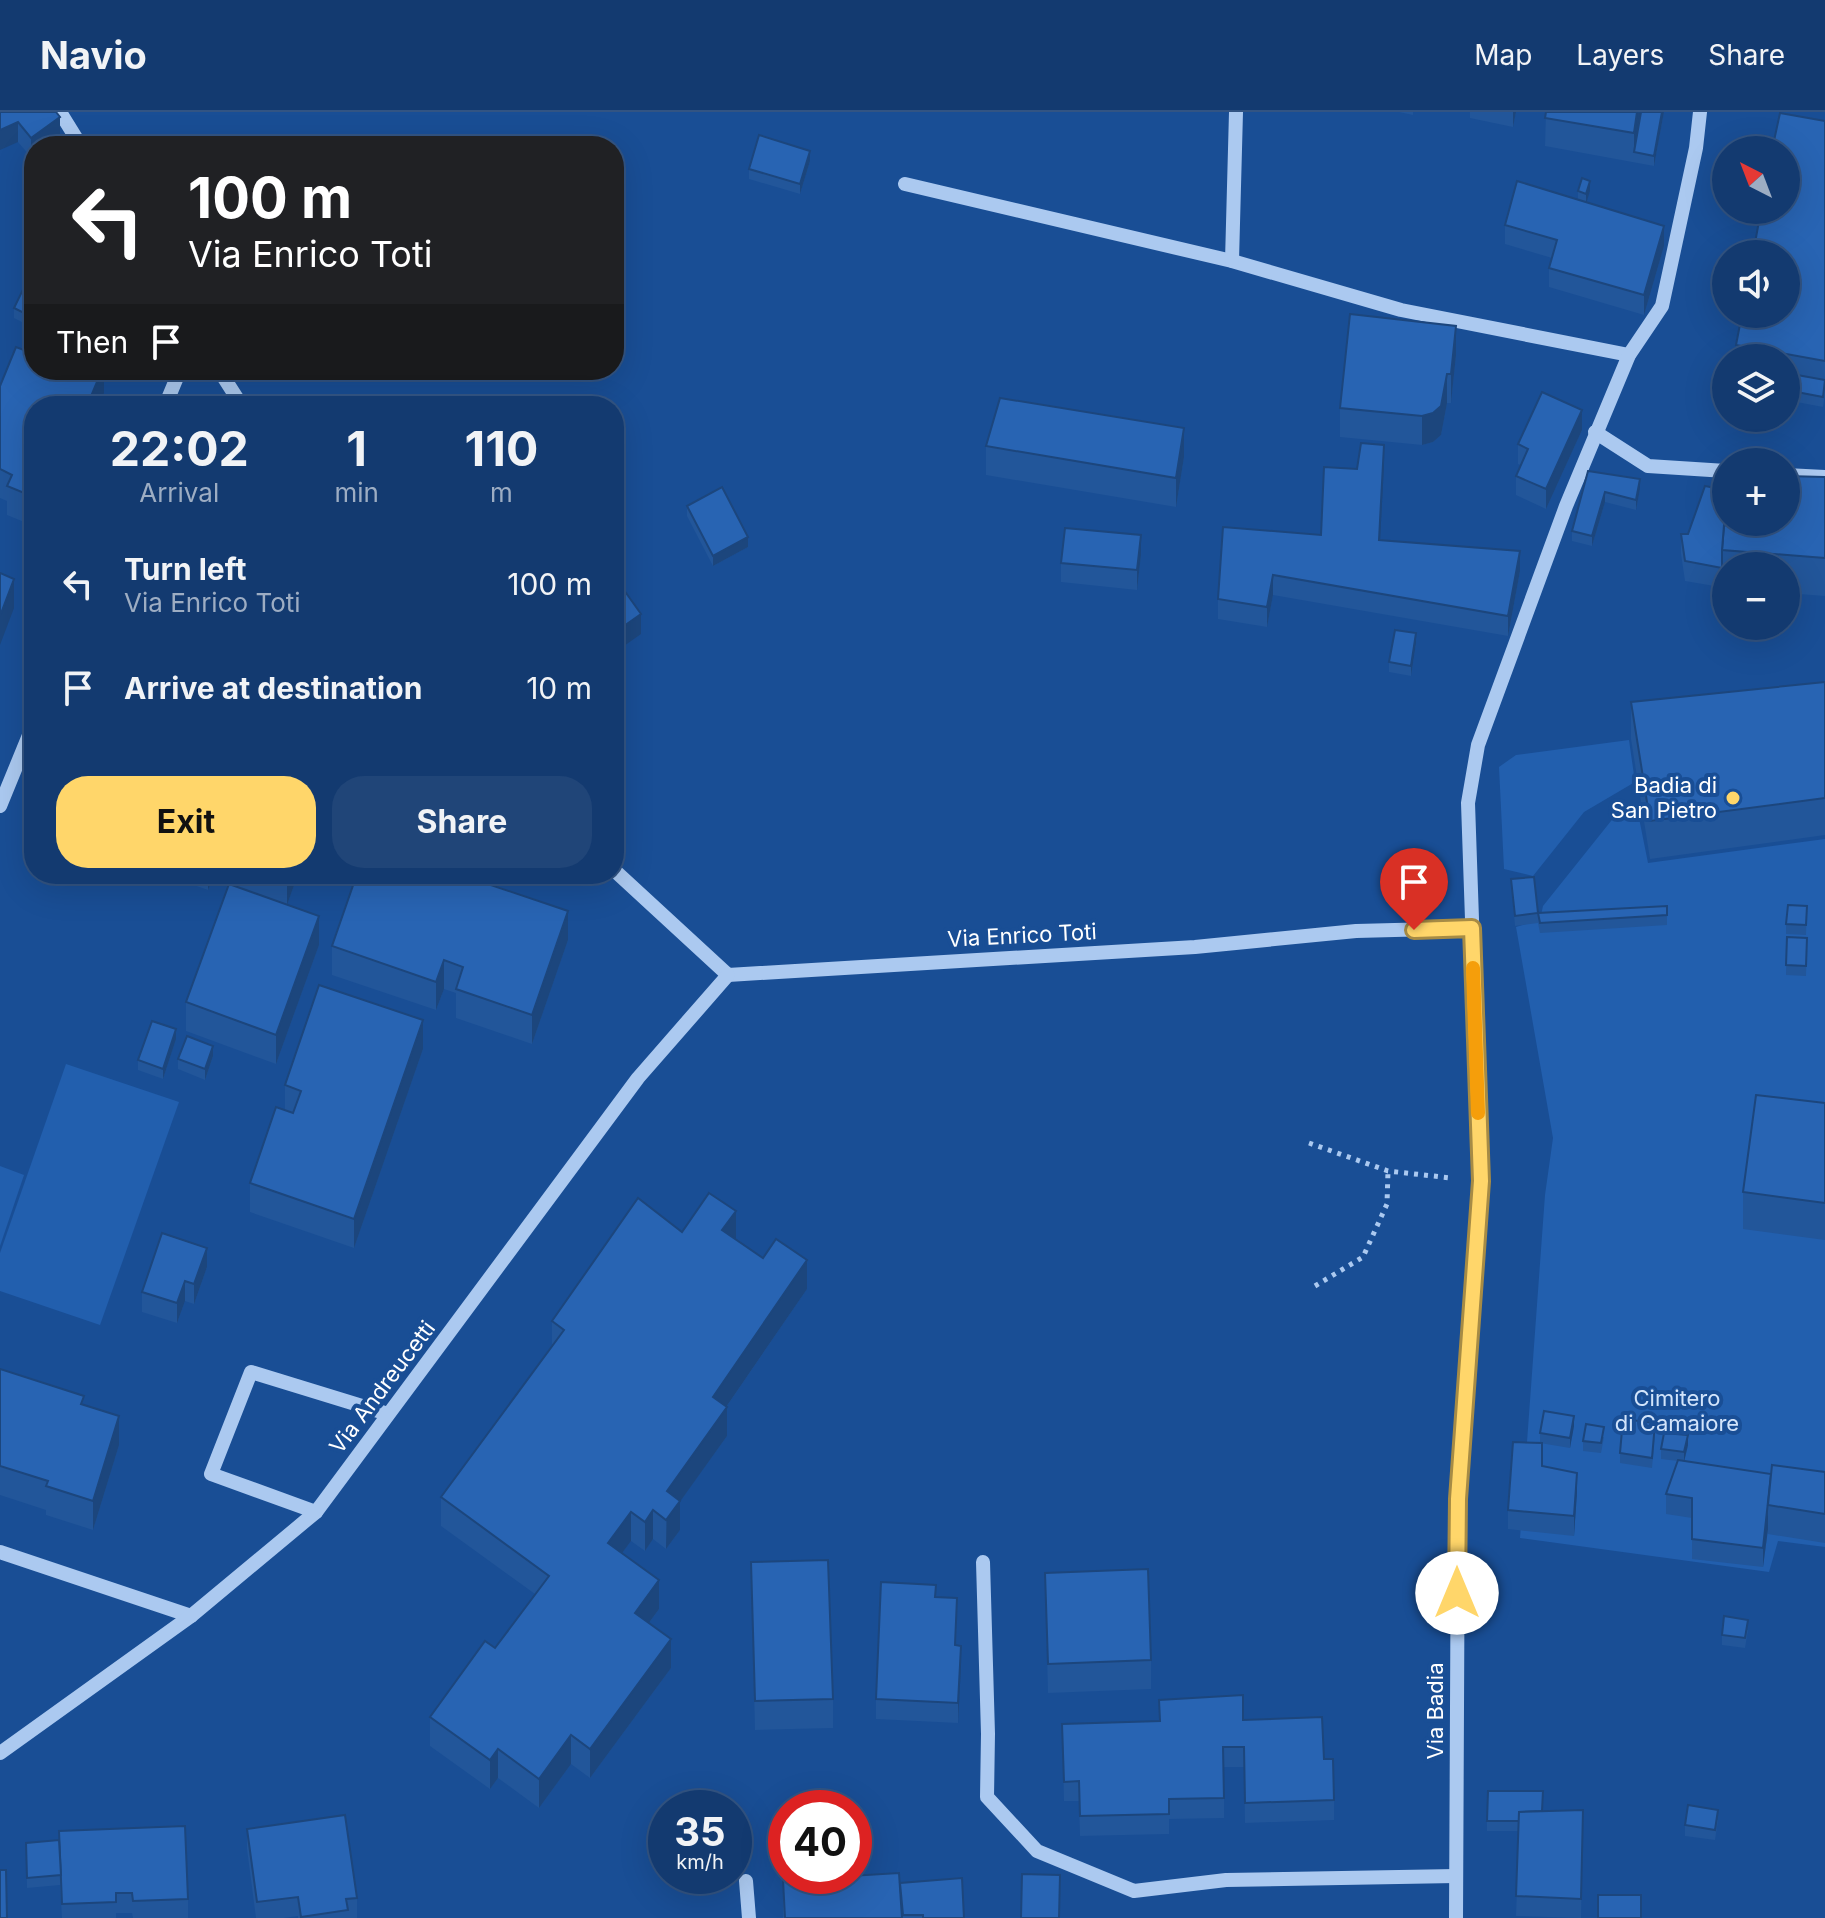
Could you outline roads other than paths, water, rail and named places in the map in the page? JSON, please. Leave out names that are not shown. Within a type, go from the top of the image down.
[{"type":"street","points":[[60,112],[75,136]]},
{"type":"street","points":[[1232,261],[1236,112]]},
{"type":"street","name":"Via Badia","points":[[1456,1918],[1458,1499],[1481,1181],[1468,803],[1478,745],[1595,432],[1629,355],[1662,306],[1696,148],[1700,112]]},
{"type":"street","points":[[905,184],[1232,261],[1401,310],[1629,355]]},
{"type":"street","points":[[1595,432],[1648,466],[1712,470]]},
{"type":"street","points":[[1800,476],[1825,477]]},
{"type":"street","points":[[0,806],[24,747]]},
{"type":"street","points":[[624,879],[728,975]]},
{"type":"street","name":"Via Enrico Toti","points":[[728,975],[1195,947],[1356,931],[1472,928]]},
{"type":"street","name":"Via Andreucetti","points":[[0,1753],[191,1616],[316,1512],[638,1078],[728,975]]},
{"type":"street","points":[[316,1512],[211,1474],[251,1372],[388,1414]]},
{"type":"street","points":[[0,1552],[191,1616]]},
{"type":"street","points":[[983,1562],[987,1797],[1037,1851],[1134,1891],[1226,1880],[1456,1876]]},
{"type":"street","points":[[747,1894],[749,1918]]},
{"type":"place","name":"Badia di San Pietro","points":[[1733,798]]},
{"type":"park label","name":"Cimitero di Camaiore","points":[[1677,1410]]}]
